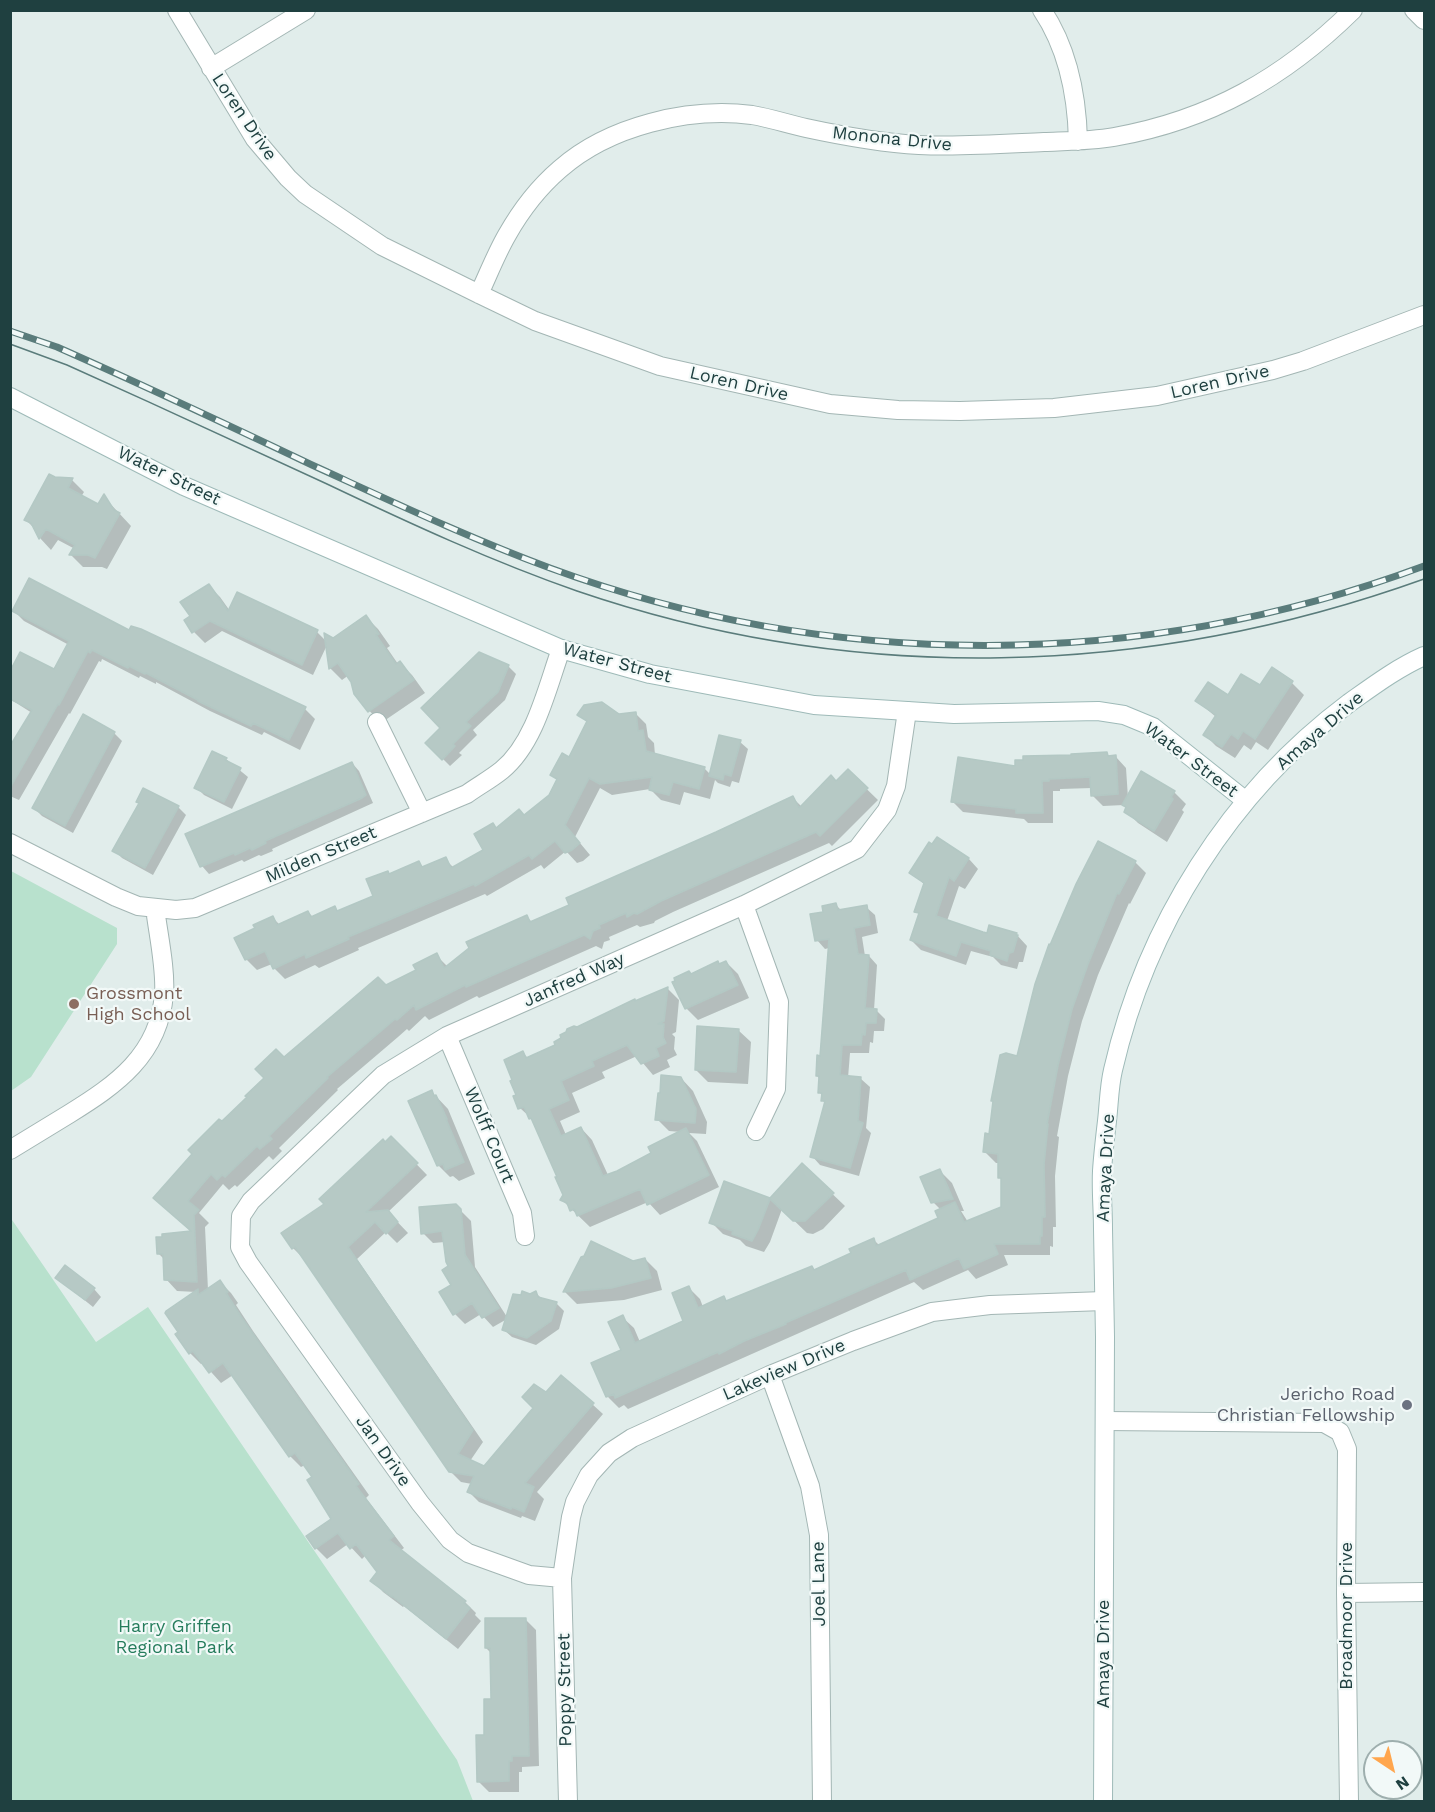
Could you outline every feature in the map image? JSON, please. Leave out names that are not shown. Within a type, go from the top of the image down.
[{"type":"street","name":"Loren Drive","points":[[177,10],[255,139],[288,178],[305,194],[382,246],[479,294],[535,321],[660,366],[830,404],[928,411],[1054,408],[1157,396],[1293,364],[1425,315]]},
{"type":"street","points":[[211,68],[306,10]]},
{"type":"street","points":[[1042,10],[1060,41],[1071,75],[1078,141]]},
{"type":"street","name":"Monona Drive","points":[[479,294],[507,235],[539,191],[560,169],[606,140],[629,130],[660,121],[703,114],[728,113],[753,116],[848,137],[918,145],[982,146],[1112,137],[1180,121],[1222,104],[1275,75],[1304,55],[1353,10]]},
{"type":"street","points":[[1414,10],[1425,20]]},
{"type":"street","name":"Water Street","points":[[10,397],[184,486],[561,649],[650,674],[813,705],[954,714],[1098,711],[1124,715],[1153,727],[1246,801]]},
{"type":"street","name":"Milden Street","points":[[10,843],[138,906],[176,910],[195,908],[467,794],[503,769],[522,747],[534,725],[561,649]]},
{"type":"street","name":"Amaya Drive","points":[[1103,1802],[1105,1421],[1102,1173],[1112,1074],[1123,1032],[1153,950],[1173,910],[1201,863],[1246,801],[1297,747],[1337,713],[1406,664],[1425,656]]},
{"type":"street","name":"Janfred Way","points":[[248,1262],[240,1247],[241,1216],[251,1201],[383,1075],[447,1036],[744,905],[857,849],[887,810],[896,786],[907,711]]},
{"type":"street","points":[[377,722],[422,813]]},
{"type":"street","points":[[744,905],[779,1002],[776,1089],[756,1131]]},
{"type":"street","points":[[10,1150],[101,1094],[124,1076],[151,1041],[160,1018],[164,993],[155,908]]},
{"type":"street","name":"Wolff Court","points":[[447,1036],[522,1213],[525,1236]]},
{"type":"street","name":"Jan Drive","points":[[248,1262],[420,1503],[450,1540],[468,1553],[529,1575],[562,1578]]},
{"type":"street","name":"Lakeview Drive","points":[[562,1578],[575,1502],[589,1475],[609,1453],[632,1438],[770,1375],[852,1341],[932,1312],[990,1305],[1104,1301]]},
{"type":"street","name":"Joel Lane","points":[[770,1375],[810,1486],[819,1535],[822,1802]]},
{"type":"street","name":"Broadmoor Drive","points":[[1105,1421],[1324,1423],[1340,1432],[1347,1449],[1346,1593],[1349,1802]]},
{"type":"street","name":"Poppy Street","points":[[562,1578],[568,1802]]},
{"type":"street","points":[[1346,1593],[1425,1592]]},
{"type":"green space","points":[[11,871],[117,928],[117,944],[31,1077],[11,1091]]},
{"type":"green space","name":"Harry Griffen Regional Park","points":[[10,1217],[96,1342],[148,1307],[457,1760],[473,1801],[11,1801]]},
{"type":"building","points":[[49,474],[55,477],[73,478],[68,488],[98,504],[104,494],[114,510],[120,513],[95,558],[88,555],[69,555],[75,545],[46,529],[39,539],[31,523],[24,520]]},
{"type":"building","points":[[29,578],[129,630],[131,626],[141,629],[306,707],[289,740],[253,723],[251,726],[146,673],[129,666],[128,668],[92,650],[90,653],[88,651],[10,788],[10,746],[32,710],[10,699],[10,671],[20,652],[54,669],[69,641],[12,611]]},
{"type":"building","points":[[209,584],[228,611],[237,592],[318,630],[302,665],[210,621],[192,633],[184,620],[190,616],[180,602]]},
{"type":"building","points":[[366,615],[379,634],[376,635],[396,664],[400,661],[414,680],[368,712],[354,694],[351,682],[338,663],[329,669],[324,633],[333,638]]},
{"type":"building","points":[[479,652],[509,665],[498,692],[466,722],[471,726],[453,744],[455,746],[442,760],[425,743],[440,728],[421,708]]},
{"type":"building","points":[[1272,667],[1293,681],[1255,739],[1243,731],[1238,739],[1231,734],[1222,747],[1203,735],[1216,715],[1195,701],[1208,682],[1228,695],[1241,674],[1260,685]]},
{"type":"building","points":[[602,702],[619,714],[636,712],[638,731],[643,730],[646,751],[705,767],[699,789],[673,782],[669,795],[649,790],[652,777],[600,784],[589,778],[565,825],[580,843],[572,850],[565,853],[555,841],[532,859],[529,855],[475,886],[474,884],[348,937],[349,939],[306,958],[305,954],[273,969],[265,951],[245,960],[234,938],[255,928],[253,925],[273,916],[277,925],[308,911],[311,917],[335,906],[337,911],[373,896],[366,879],[388,871],[389,874],[419,861],[422,867],[446,857],[451,868],[483,850],[474,834],[493,823],[496,828],[519,809],[524,815],[549,795],[557,779],[550,775],[562,753],[569,757],[587,721],[577,715],[584,705]]},
{"type":"building","points":[[83,714],[115,732],[65,826],[32,808]]},
{"type":"building","points":[[719,735],[741,740],[731,776],[724,774],[723,780],[709,776]]},
{"type":"building","points":[[212,751],[241,768],[224,802],[194,788]]},
{"type":"building","points":[[1107,752],[1108,756],[1116,755],[1118,794],[1091,796],[1090,777],[1042,781],[1043,813],[1016,813],[1016,809],[951,802],[958,757],[1015,766],[1015,760],[1023,760],[1023,756]]},
{"type":"building","points":[[352,762],[366,795],[362,798],[265,841],[266,843],[252,850],[250,848],[235,855],[234,853],[200,867],[185,834]]},
{"type":"building","points":[[848,769],[868,788],[820,836],[816,832],[661,901],[637,914],[634,913],[627,917],[626,913],[599,925],[600,928],[593,931],[590,939],[584,935],[466,987],[465,985],[416,1010],[414,1005],[397,1020],[395,1019],[327,1077],[269,1136],[272,1139],[260,1149],[257,1146],[225,1177],[222,1175],[217,1180],[211,1174],[188,1201],[199,1210],[194,1215],[197,1282],[164,1280],[163,1254],[157,1254],[156,1237],[162,1237],[162,1234],[191,1231],[153,1198],[192,1154],[188,1150],[219,1119],[222,1121],[264,1078],[255,1069],[276,1049],[284,1057],[378,977],[386,985],[416,970],[413,965],[437,953],[444,968],[469,948],[466,942],[527,915],[530,922],[569,905],[566,898],[793,796],[799,808],[831,775],[836,781]]},
{"type":"building","points":[[1141,771],[1175,791],[1171,797],[1173,799],[1154,831],[1124,812],[1126,807],[1122,805]]},
{"type":"building","points":[[143,788],[179,806],[145,868],[112,851],[139,803],[136,802]]},
{"type":"building","points":[[937,837],[969,858],[954,881],[949,877],[936,916],[987,933],[989,925],[1017,933],[1013,952],[1009,953],[1007,961],[990,955],[991,951],[961,942],[956,956],[910,940],[919,913],[914,912],[924,883],[909,873],[929,842],[932,844]]},
{"type":"building","points":[[1098,841],[1136,861],[1119,894],[1117,893],[1072,1009],[1047,1124],[1044,1164],[1045,1217],[1042,1217],[1040,1244],[994,1244],[998,1254],[964,1269],[959,1258],[910,1280],[906,1270],[719,1354],[718,1352],[615,1398],[614,1394],[606,1397],[591,1363],[621,1350],[608,1322],[623,1315],[635,1343],[683,1321],[672,1293],[689,1286],[698,1308],[724,1296],[726,1301],[812,1266],[814,1270],[851,1253],[849,1249],[874,1238],[876,1246],[938,1218],[935,1211],[955,1202],[964,1222],[1001,1207],[998,1154],[983,1152],[985,1133],[989,1134],[993,1101],[991,1101],[1000,1055],[1006,1053],[1017,1056],[1035,984],[1049,944]]},
{"type":"building","points":[[836,903],[838,910],[867,905],[870,925],[854,928],[858,954],[869,955],[865,1008],[877,1009],[876,1023],[866,1023],[861,1045],[842,1045],[840,1075],[861,1077],[858,1121],[863,1123],[850,1168],[810,1157],[825,1101],[821,1101],[822,1093],[818,1093],[819,1076],[816,1076],[817,1055],[820,1056],[829,939],[815,941],[810,914],[823,912],[822,906]]},
{"type":"building","points":[[718,961],[719,964],[726,961],[738,985],[685,1009],[672,982],[675,981],[674,978],[689,971],[691,974]]},
{"type":"building","points":[[668,987],[664,1021],[658,1024],[664,1024],[663,1037],[666,1043],[656,1048],[659,1056],[641,1064],[627,1045],[592,1061],[594,1066],[561,1081],[569,1100],[549,1109],[561,1136],[581,1127],[603,1176],[651,1153],[648,1147],[686,1128],[709,1175],[647,1205],[640,1189],[577,1216],[574,1209],[570,1211],[567,1203],[560,1200],[563,1195],[555,1177],[557,1177],[531,1118],[529,1119],[524,1107],[518,1109],[513,1096],[516,1095],[510,1081],[512,1080],[504,1060],[523,1051],[526,1058],[555,1045],[554,1042],[561,1038],[560,1035],[567,1029],[577,1027],[635,999],[635,1001]]},
{"type":"building","points":[[697,1026],[739,1029],[736,1072],[695,1070]]},
{"type":"building","points":[[661,1075],[681,1077],[696,1109],[695,1123],[655,1120]]},
{"type":"building","points":[[432,1090],[447,1119],[464,1162],[445,1170],[443,1164],[437,1166],[408,1101]]},
{"type":"building","points":[[391,1136],[418,1163],[366,1212],[388,1210],[398,1222],[386,1234],[375,1222],[348,1247],[473,1430],[458,1454],[484,1466],[533,1408],[522,1397],[534,1384],[546,1392],[561,1375],[594,1403],[525,1483],[534,1487],[524,1512],[467,1492],[474,1476],[449,1472],[295,1247],[292,1249],[281,1233],[324,1204],[319,1199],[383,1139],[385,1142]]},
{"type":"building","points":[[802,1163],[834,1193],[805,1221],[793,1221],[770,1199],[752,1241],[732,1234],[733,1231],[709,1223],[724,1181],[770,1198]]},
{"type":"building","points":[[940,1169],[953,1199],[931,1203],[920,1177]]},
{"type":"building","points":[[456,1204],[461,1209],[465,1255],[499,1308],[482,1318],[472,1303],[453,1315],[439,1292],[451,1285],[442,1270],[448,1266],[442,1231],[421,1234],[419,1207]]},
{"type":"building","points":[[591,1241],[633,1261],[645,1258],[651,1278],[611,1288],[563,1292]]},
{"type":"building","points":[[65,1265],[95,1288],[85,1300],[55,1278]]},
{"type":"building","points":[[220,1280],[242,1318],[359,1484],[356,1486],[394,1536],[389,1540],[466,1601],[464,1603],[470,1608],[446,1639],[370,1581],[377,1572],[356,1544],[350,1549],[338,1533],[315,1549],[306,1536],[331,1519],[307,1480],[312,1477],[295,1453],[289,1457],[223,1363],[209,1373],[193,1351],[189,1354],[175,1334],[178,1332],[165,1313],[166,1311],[198,1289],[198,1295]]},
{"type":"building","points":[[522,1291],[530,1294],[536,1291],[538,1297],[557,1302],[551,1321],[527,1338],[502,1330],[513,1294],[521,1295]]},
{"type":"building","points":[[485,1618],[526,1618],[529,1756],[512,1756],[512,1761],[509,1761],[509,1781],[477,1782],[476,1735],[484,1735],[484,1699],[491,1699],[490,1648],[485,1648]]},
{"type":"tram line","points":[[10,344],[67,365],[419,527],[545,579],[577,591],[682,622],[788,643],[894,655],[1001,658],[1108,651],[1214,636],[1320,612],[1424,579]]},
{"type":"railway","points":[[10,331],[57,347],[401,506],[550,568],[657,602],[766,626],[877,641],[987,645],[1098,640],[1208,625],[1317,600],[1424,566]]},
{"type":"place","name":"Grossmont High School","points":[[74,1004]]},
{"type":"place","name":"Jericho Road Christian Fellowship","points":[[1407,1405]]}]
